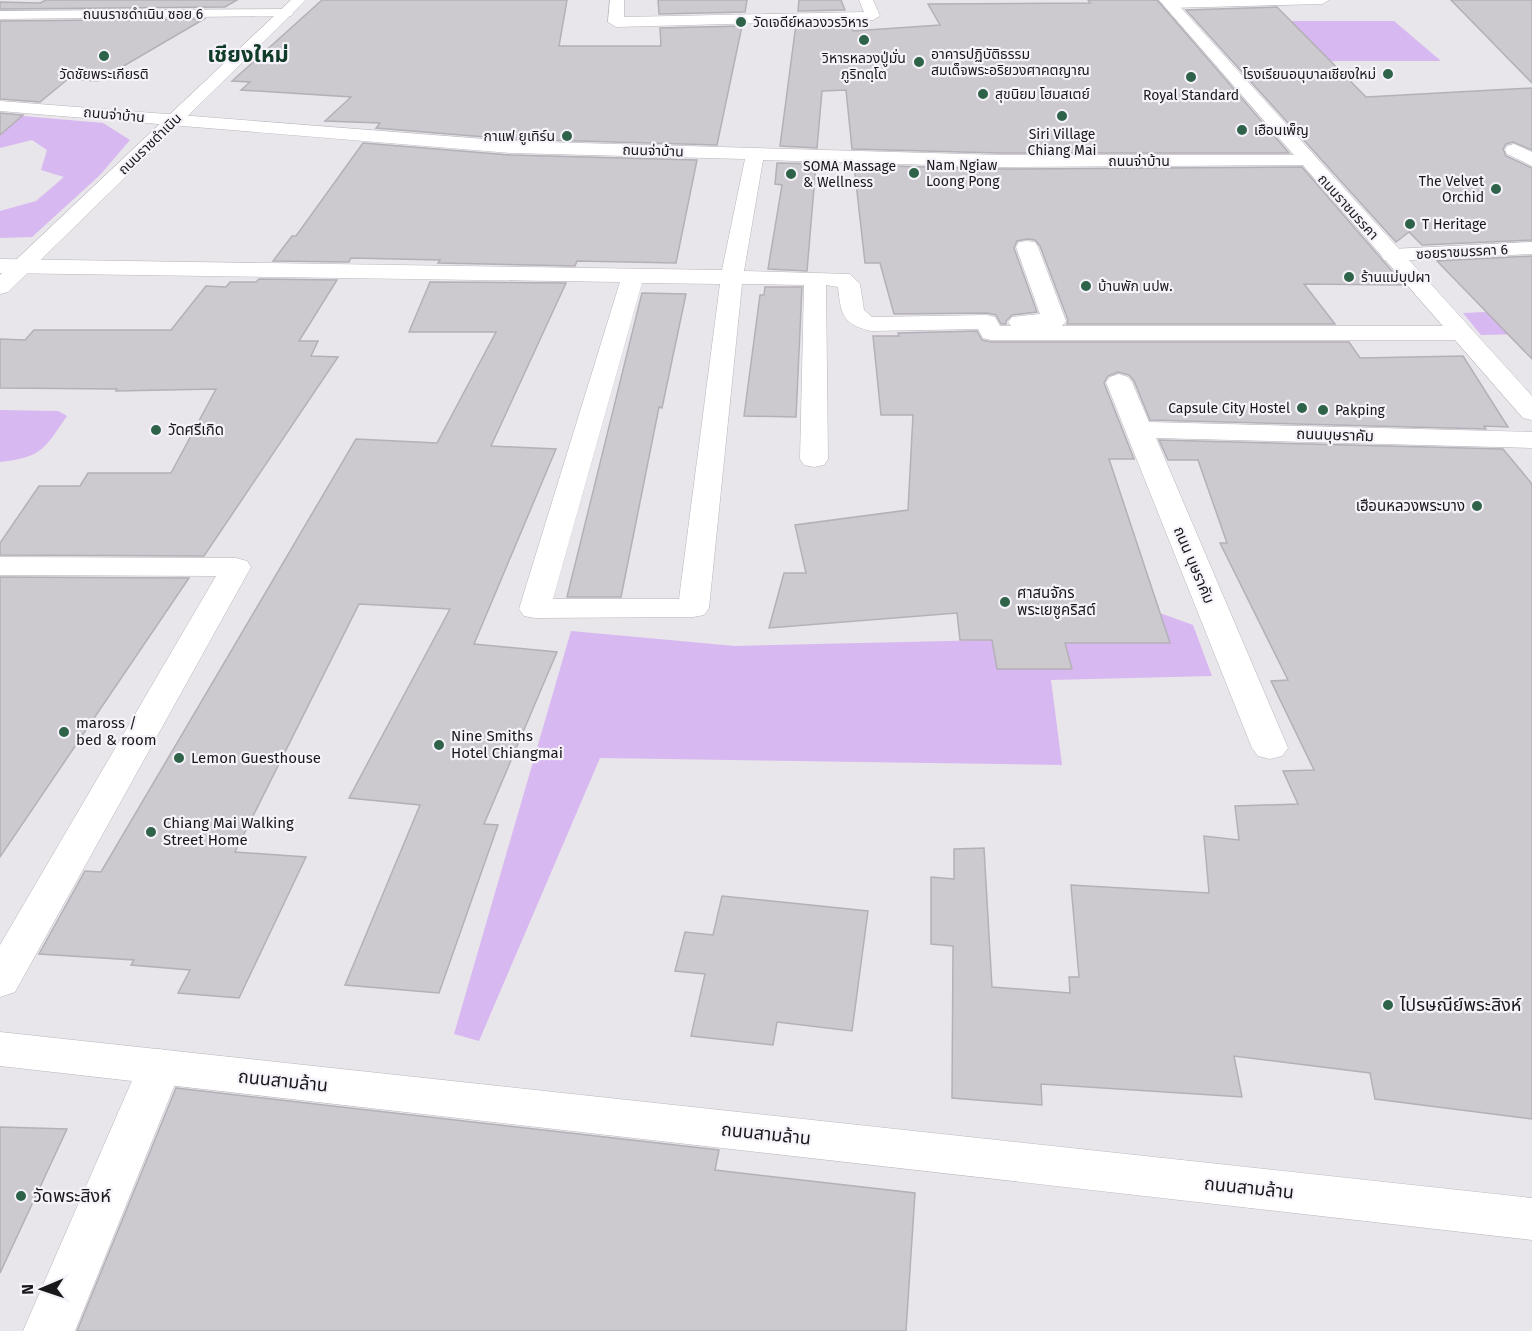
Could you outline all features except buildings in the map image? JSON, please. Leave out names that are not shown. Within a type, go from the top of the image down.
[{"type":"street","name":"ถนนราชดำเนิน","points":[[0,287],[298,0]]},
{"type":"street","points":[[617,0],[616,22],[873,16],[866,0]]},
{"type":"street","points":[[1168,2],[1322,0]]},
{"type":"street","name":"ถนนราชมรรคา","points":[[1168,2],[1532,412]]},
{"type":"street","name":"ถนนราชดำเนิน ซอย 6","points":[[0,15],[286,13]]},
{"type":"street","name":"ถนนจ่าบ้าน","points":[[0,105],[511,147],[1000,161],[1307,161]]},
{"type":"street","points":[[1514,150],[1532,160]]},
{"type":"street","points":[[633,276],[535,609],[693,608],[732,278],[755,154]]},
{"type":"street","points":[[0,266],[842,279],[849,284],[853,316],[860,322],[871,324],[1054,321],[1027,247]]},
{"type":"street","name":"ซอยราชมรรคา 6","points":[[1392,255],[1532,248]]},
{"type":"street","points":[[814,459],[815,279]]},
{"type":"street","points":[[987,322],[991,333],[1461,333]]},
{"type":"street","name":"ถนน บุษราคัม","points":[[1119,382],[1270,748]]},
{"type":"street","name":"ถนนบุษราคัม","points":[[1138,430],[1532,440]]},
{"type":"street","points":[[0,566],[236,567],[0,981]]},
{"type":"street","name":"ถนนสามล้าน","points":[[0,1049],[1532,1219]]},
{"type":"street","points":[[50,1331],[160,1067]]},
{"type":"shaded area","points":[[1282,21],[1394,21],[1441,61],[1321,61]]},
{"type":"shaded area","points":[[0,114],[103,123],[130,140],[100,175],[32,237],[0,238],[0,211],[36,201],[64,177],[41,170],[47,150],[32,140],[0,148]]},
{"type":"shaded area","points":[[1532,310],[1532,334],[1481,335],[1463,313]]},
{"type":"shaded area","points":[[0,410],[58,411],[67,416],[47,444],[34,454],[0,462]]},
{"type":"shaded area","points":[[1056,605],[1079,643],[1170,643],[1160,613],[1193,625],[1212,676],[1051,680],[1062,765],[600,758],[479,1041],[454,1034],[571,631],[735,646],[992,640],[997,669],[1071,669]]},
{"type":"place","name":"วัดเจดีย์หลวงวรวิหาร","points":[[741,22]]},
{"type":"place","name":"วิหารหลวงปู่มั่น ภูริทตฺโต","points":[[864,40]]},
{"type":"place","name":"วัดชัยพระเกียรติ","points":[[104,56]]},
{"type":"place","name":"อาคารปฏิบัติธรรม สมเด็จพระอริยวงศาคตญาณ","points":[[919,62]]},
{"type":"place","name":"โรงเรียนอนุบาลเชียงใหม่","points":[[1388,74]]},
{"type":"place","name":"Royal Standard","points":[[1191,77]]},
{"type":"place","name":"สุขนิยม โฮมสเตย์","points":[[983,94]]},
{"type":"place","name":"Siri Village Chiang Mai","points":[[1062,116]]},
{"type":"place","name":"เฮือนเพ็ญ","points":[[1242,130]]},
{"type":"place","name":"กาแฟ ยูเทิร์น","points":[[567,136]]},
{"type":"place","name":"Nam Ngiaw Loong Pong","points":[[914,173]]},
{"type":"place","name":"SOMA Massage & Wellness","points":[[791,174]]},
{"type":"place","name":"The Velvet Orchid","points":[[1496,189]]},
{"type":"place","name":"T Heritage","points":[[1410,224]]},
{"type":"place","name":"ร้านแม่บุปผา","points":[[1349,277]]},
{"type":"place","name":"บ้านพัก นปพ.","points":[[1086,286]]},
{"type":"place","name":"Capsule City Hostel","points":[[1302,408]]},
{"type":"place","name":"Pakping","points":[[1323,410]]},
{"type":"place","name":"วัดศรีเกิด","points":[[156,430]]},
{"type":"place","name":"เฮือนหลวงพระบาง","points":[[1477,506]]},
{"type":"place","name":"ศาสนจักร พระเยซูคริสต์","points":[[1005,602]]},
{"type":"place","name":"maross / bed & room","points":[[64,732]]},
{"type":"place","name":"Nine Smiths Hotel Chiangmai","points":[[439,745]]},
{"type":"place","name":"Lemon Guesthouse","points":[[179,758]]},
{"type":"place","name":"Chiang Mai Walking Street Home","points":[[151,832]]},
{"type":"place","name":"ไปรษณีย์พระสิงห์","points":[[1388,1005]]},
{"type":"place","name":"วัดพระสิงห์","points":[[21,1196]]},
{"type":"district","name":"เชียงใหม่","points":[[248,54]]}]
